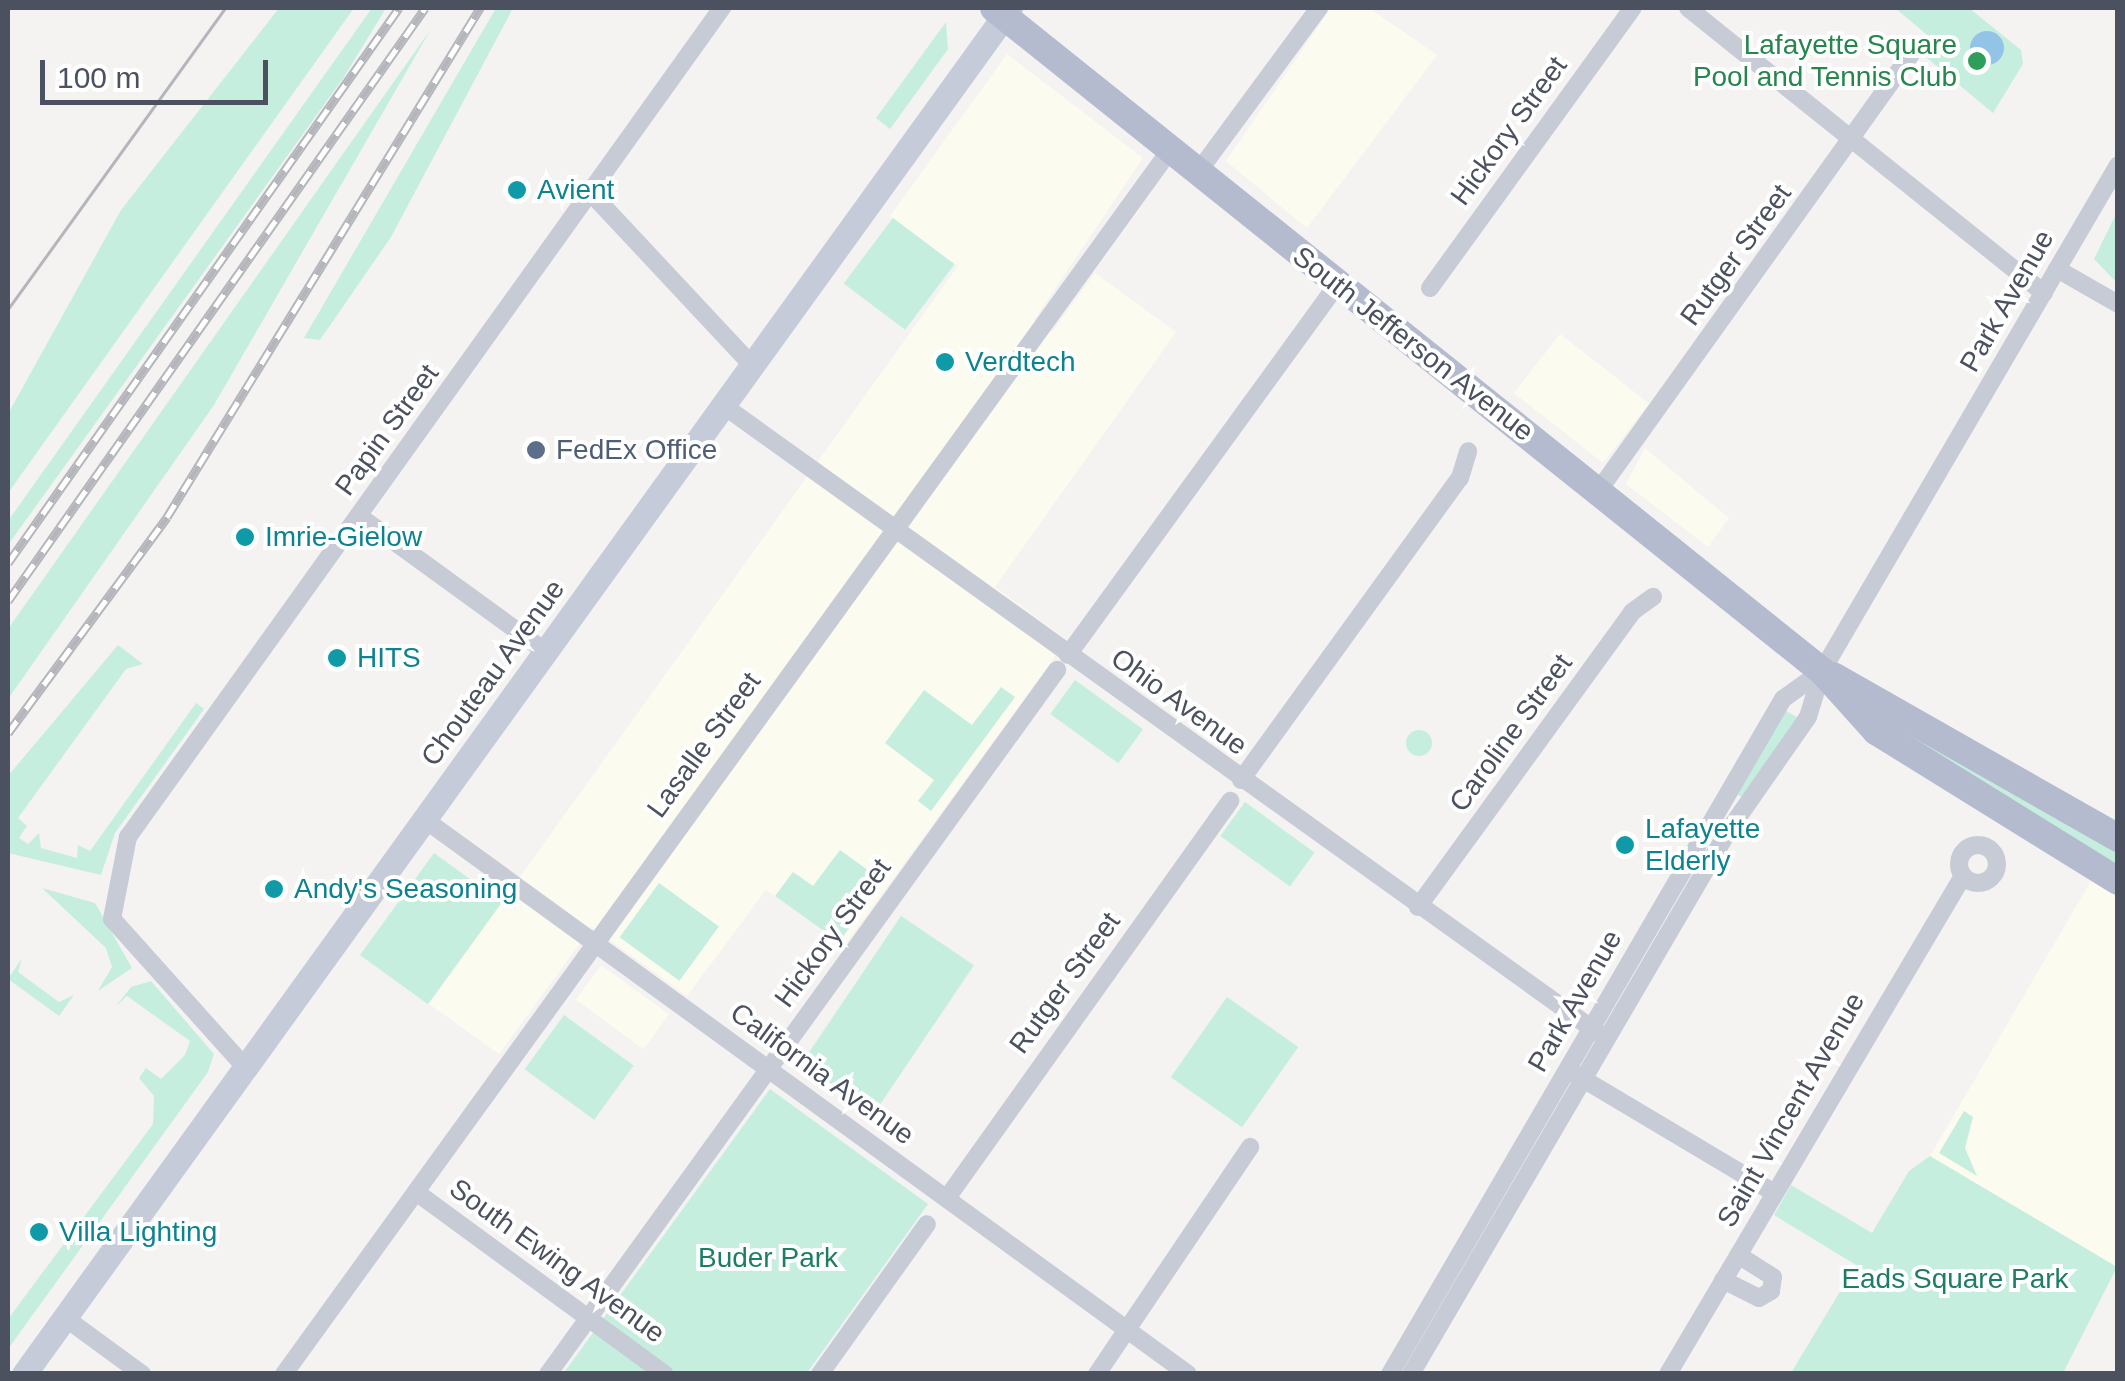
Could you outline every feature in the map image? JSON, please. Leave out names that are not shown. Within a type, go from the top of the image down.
[{"type":"main road","name":"South Jefferson Avenue","points":[[971,8],[1002,11],[1822,671],[1876,732],[2118,881]]},
{"type":"main road","name":"Chouteau Avenue","points":[[24,1374],[753,366],[1002,11]]},
{"type":"main road","name":"South Jefferson Avenue","points":[[1822,671],[2118,838]]},
{"type":"street","name":"Papin Street","points":[[245,1068],[118,930],[112,892],[136,824],[722,8]]},
{"type":"street","points":[[1198,172],[1319,8]]},
{"type":"street","name":"Hickory Street","points":[[1430,288],[1633,8]]},
{"type":"street","points":[[1688,8],[2044,293]]},
{"type":"street","name":"Rutger Street","points":[[1599,490],[1914,50]]},
{"type":"street","name":"Lasalle Street","points":[[284,1374],[1170,150]]},
{"type":"street","name":"Park Avenue","points":[[1598,1034],[1808,717],[1822,671],[2118,165]]},
{"type":"street","points":[[590,192],[753,366]]},
{"type":"street","points":[[2058,269],[2118,304]]},
{"type":"street","name":"Hickory Street","points":[[548,1374],[1338,284]]},
{"type":"street","name":"Ohio Avenue","points":[[724,406],[895,530],[1062,663],[1241,780],[1598,1034]]},
{"type":"street","points":[[1241,780],[1460,478],[1468,451]]},
{"type":"street","points":[[358,516],[546,651]]},
{"type":"street","name":"Caroline Street","points":[[1418,907],[1632,612],[1653,597]]},
{"type":"street","name":"Park Avenue","points":[[1390,1374],[1598,1034],[1783,698],[1822,671]]},
{"type":"street","name":"Rutger Street","points":[[947,1198],[1230,801]]},
{"type":"street","name":"California Avenue","points":[[424,819],[1188,1374]]},
{"type":"street","name":"Saint Vincent Avenue","points":[[1668,1374],[1963,876]]},
{"type":"street","points":[[1574,1074],[1774,1193]]},
{"type":"street","name":"Park Avenue","points":[[1411,1374],[1574,1074]]},
{"type":"street","points":[[1096,1374],[1250,1148]]},
{"type":"street","name":"South Ewing Avenue","points":[[416,1192],[665,1374]]},
{"type":"street","points":[[820,1374],[927,1224]]},
{"type":"street","points":[[1723,1280],[1759,1298],[1771,1290],[1773,1277],[1738,1255]]},
{"type":"street","points":[[64,1318],[142,1374]]},
{"type":"shaded area","points":[[1331,8],[1369,8],[1437,55],[1307,228],[1226,161]]},
{"type":"shaded area","points":[[1007,54],[1143,158],[1034,320],[1052,332],[1095,273],[1176,332],[995,587],[1067,640],[844,946],[766,890],[687,996],[592,927],[499,1054],[429,1004],[958,266],[890,216]]},
{"type":"shaded area","points":[[1560,334],[1649,404],[1603,463],[1514,393]]},
{"type":"shaded area","points":[[1645,448],[1729,518],[1708,547],[1626,484]]},
{"type":"shaded area","points":[[2091,881],[2117,896],[2117,1267],[1930,1156]]},
{"type":"shaded area","points":[[601,965],[669,1014],[644,1049],[576,1000]]},
{"type":"green space","points":[[279,8],[354,8],[8,493],[8,414],[121,210]]},
{"type":"green space","points":[[372,8],[386,8],[344,77],[8,545],[8,521]]},
{"type":"green space","points":[[496,8],[513,8],[391,237],[320,340],[304,338]]},
{"type":"green space","name":"Lafayette Square Pool and Tennis Club","points":[[1895,8],[1969,8],[2021,50],[2023,64],[1993,113],[1927,58],[1937,43]]},
{"type":"green space","points":[[946,22],[948,49],[890,129],[876,118]]},
{"type":"green space","points":[[431,29],[214,405],[8,699],[8,629]]},
{"type":"green space","points":[[2117,212],[2118,283],[2094,259]]},
{"type":"green space","points":[[893,218],[954,264],[905,330],[844,283]]},
{"type":"green space","points":[[118,645],[143,664],[126,669],[18,818],[27,826],[19,838],[28,844],[39,833],[41,848],[77,858],[78,845],[90,851],[196,703],[204,709],[115,833],[101,875],[8,853],[8,776]]},
{"type":"green space","points":[[1075,680],[1143,729],[1118,763],[1050,714]]},
{"type":"green space","points":[[1001,687],[1015,697],[931,811],[918,801],[934,780],[885,743],[924,690],[972,725]]},
{"type":"green space","points":[[1786,711],[1797,717],[1742,797],[1736,794]]},
{"type":"green space","points":[[1889,722],[2117,851],[2117,869],[1939,764]]},
{"type":"green space","points":[[1419,730],[1428,734],[1432,743],[1428,752],[1419,756],[1410,752],[1406,743],[1410,734]]},
{"type":"green space","points":[[1245,802],[1315,853],[1290,887],[1220,836]]},
{"type":"green space","points":[[840,850],[883,881],[839,942],[775,896],[793,872],[813,886]]},
{"type":"green space","points":[[434,853],[502,902],[428,1004],[360,955]]},
{"type":"green space","points":[[659,883],[719,926],[679,981],[620,937]]},
{"type":"green space","points":[[42,888],[95,903],[132,968],[98,991],[112,967],[106,948]]},
{"type":"green space","points":[[901,916],[974,965],[872,1117],[799,1068]]},
{"type":"green space","points":[[22,958],[18,972],[59,1002],[74,995],[59,1016],[8,979]]},
{"type":"green space","points":[[151,981],[214,1054],[208,1072],[8,1349],[8,1319],[153,1124],[154,1096],[139,1078],[146,1068],[161,1079],[185,1055],[190,1041],[127,996],[116,1006],[131,987]]},
{"type":"green space","points":[[1227,997],[1298,1047],[1242,1127],[1171,1077]]},
{"type":"green space","points":[[564,1015],[634,1066],[594,1120],[525,1069]]},
{"type":"green space","name":"Buder Park","points":[[770,1089],[928,1204],[807,1373],[563,1374]]},
{"type":"green space","points":[[1964,1111],[1973,1117],[1965,1148],[1977,1176],[1939,1153]]},
{"type":"green space","name":"Eads Square Park","points":[[1930,1156],[2117,1267],[2063,1373],[1791,1373],[1856,1265],[1774,1215],[1791,1185],[1872,1233],[1909,1171]]},
{"type":"water","points":[[1987,31],[1999,36],[2004,48],[1999,60],[1987,65],[1975,60],[1970,48],[1975,36]]},
{"type":"tram line","points":[[8,309],[225,8]]},
{"type":"railway","points":[[8,563],[399,8]]},
{"type":"railway","points":[[8,601],[425,8]]},
{"type":"railway","points":[[8,733],[167,517],[480,8]]},
{"type":"place","name":"Lafayette Square Pool and Tennis Club","points":[[1977,61]]},
{"type":"place","name":"Avient","points":[[517,190]]},
{"type":"place","name":"Verdtech","points":[[945,362]]},
{"type":"place","name":"FedEx Office","points":[[536,450]]},
{"type":"place","name":"Imrie-Gielow","points":[[245,537]]},
{"type":"place","name":"HITS","points":[[337,658]]},
{"type":"place","name":"Lafayette Elderly","points":[[1625,845]]},
{"type":"place","name":"Andy's Seasoning","points":[[274,889]]},
{"type":"place","name":"Villa Lighting","points":[[39,1232]]}]
